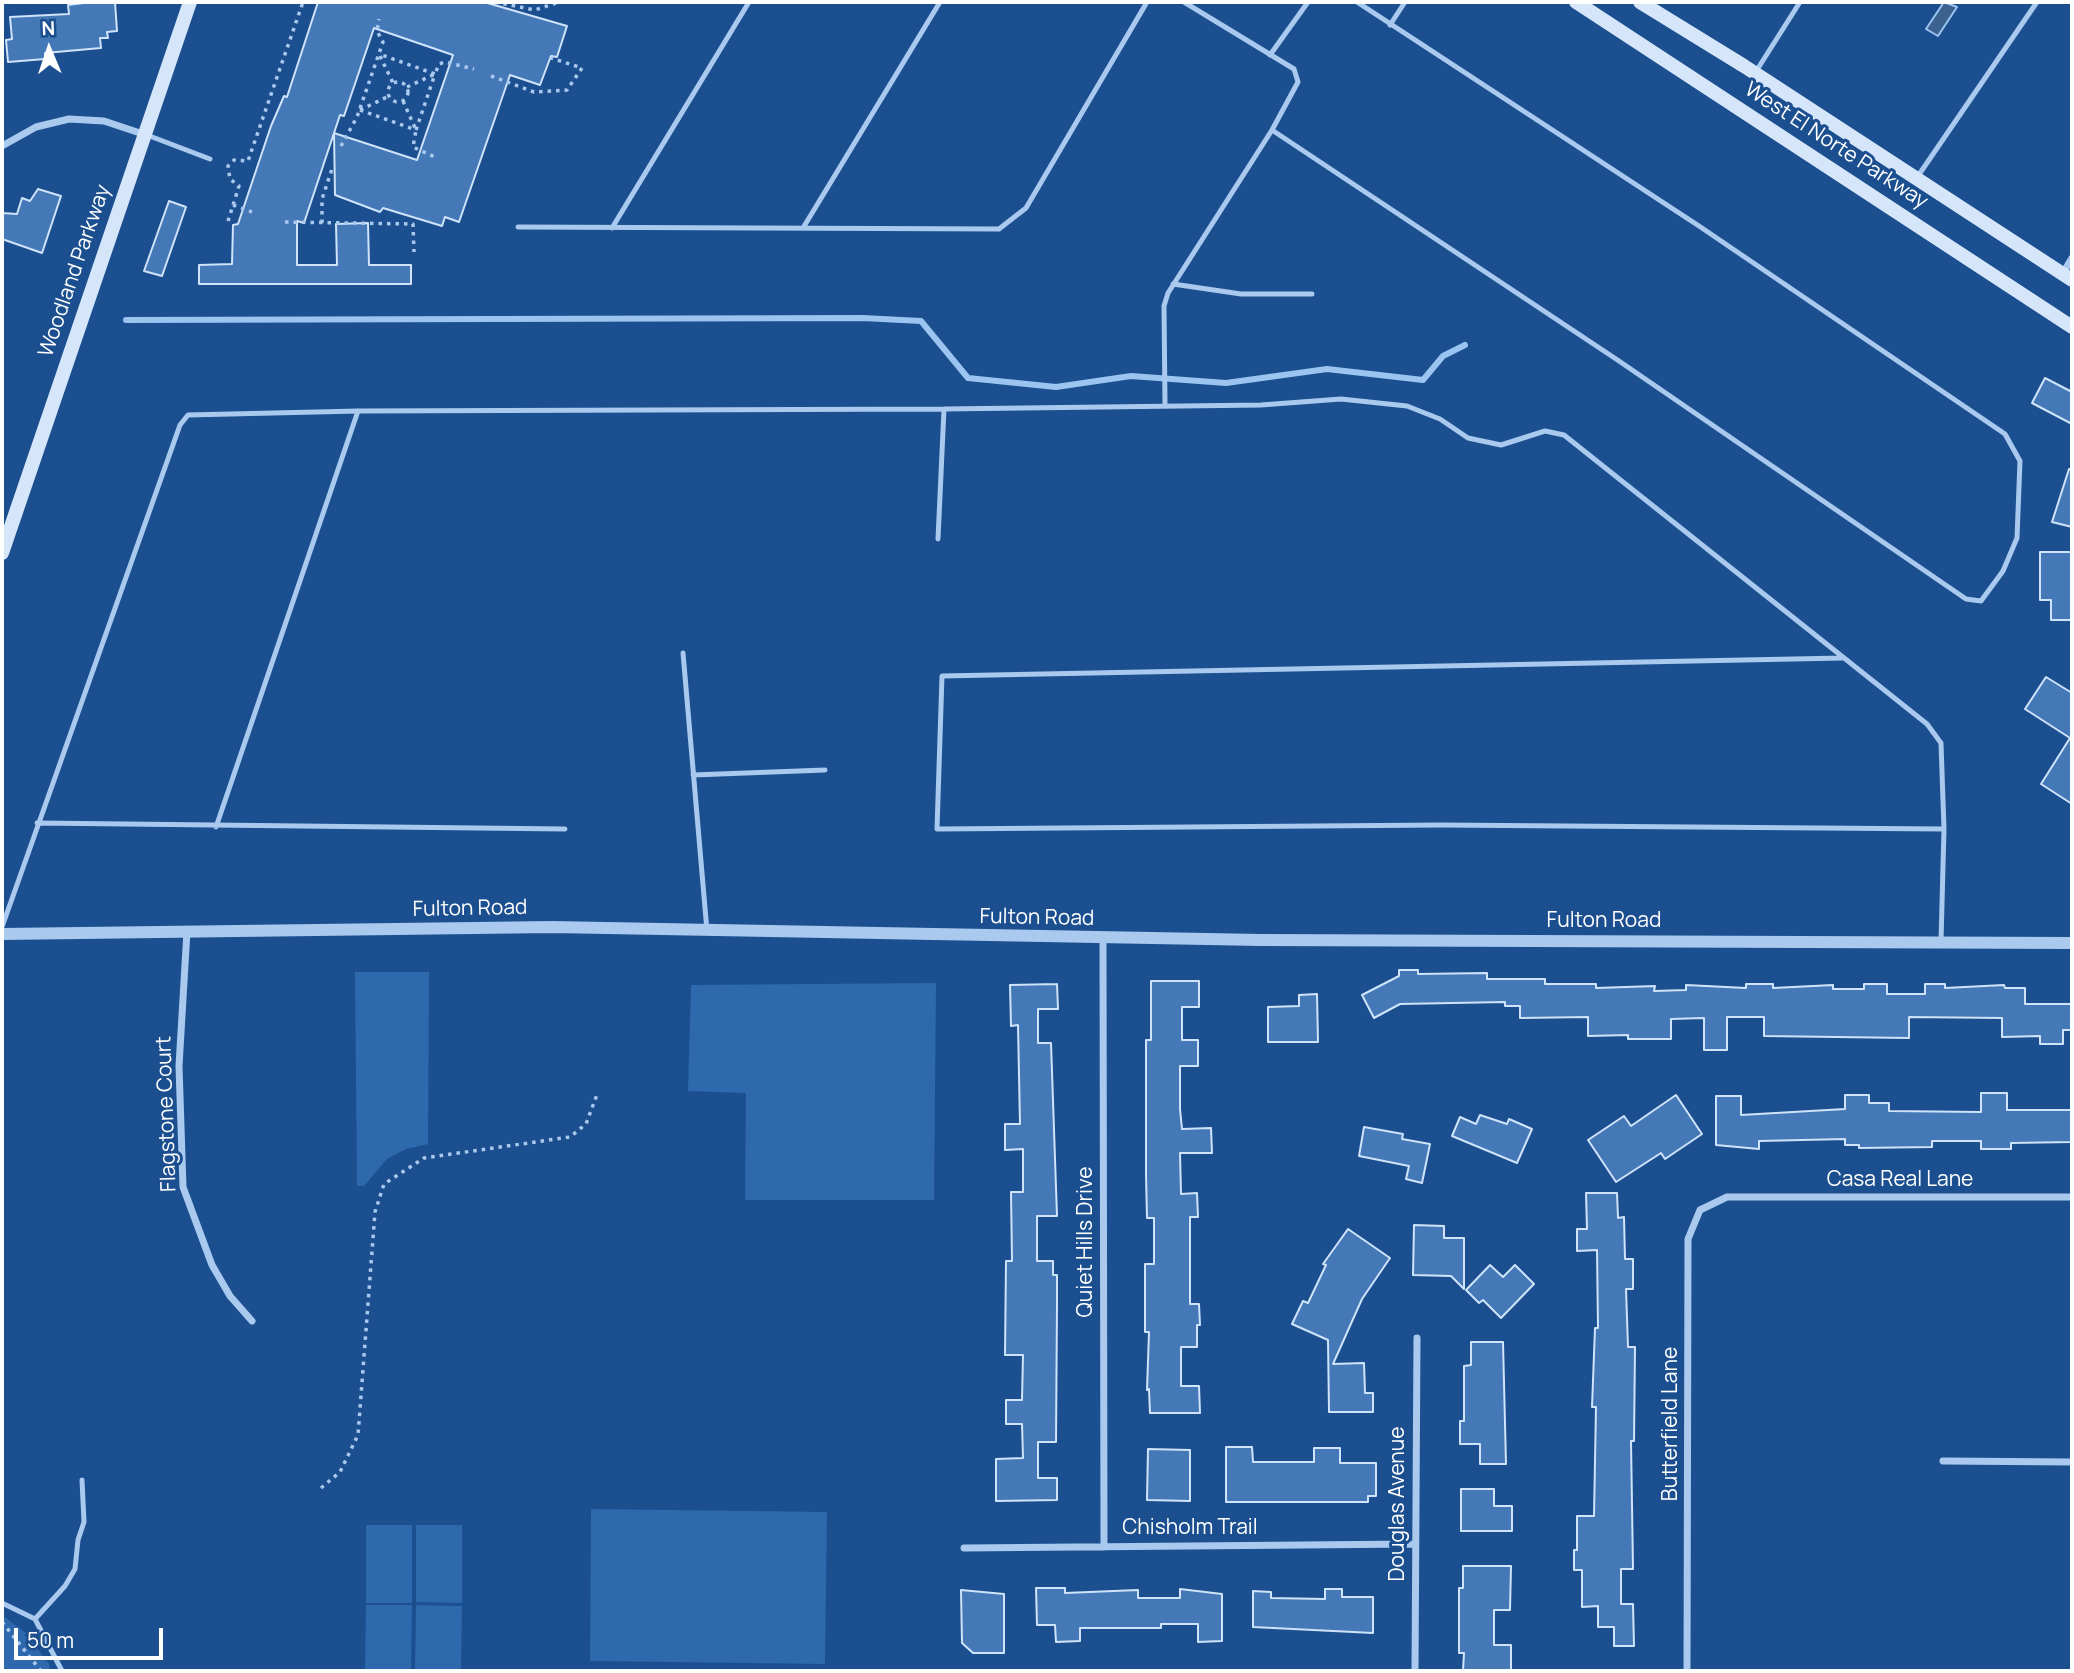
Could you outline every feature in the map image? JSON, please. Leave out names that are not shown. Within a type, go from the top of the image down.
[{"type":"main road","name":"Woodland Parkway","points":[[2,553],[190,2]]},
{"type":"main road","name":"West El Norte Parkway","points":[[1576,2],[2072,327]]},
{"type":"main road","name":"West El Norte Parkway","points":[[1640,2],[1755,72],[2067,277]]},
{"type":"street","points":[[2,146],[36,127],[69,119],[104,121],[143,134]]},
{"type":"street","points":[[2067,277],[2072,258]]},
{"type":"street","name":"Fulton Road","points":[[2,934],[552,927],[1103,938],[2072,943]]},
{"type":"street","name":"Flagstone Court","points":[[187,930],[179,1066],[183,1187],[212,1265],[230,1296],[252,1321]]},
{"type":"street","name":"Quiet Hills Drive","points":[[1103,938],[1104,1547]]},
{"type":"street","name":"Casa Real Lane","points":[[1727,1197],[2072,1197]]},
{"type":"street","name":"Butterfield Lane","points":[[1687,1671],[1688,1239],[1699,1210],[1727,1197]]},
{"type":"street","name":"Douglas Avenue","points":[[1415,1671],[1417,1338]]},
{"type":"street","points":[[1943,1461],[2072,1462]]},
{"type":"street","name":"Chisholm Trail","points":[[964,1548],[1415,1544]]},
{"type":"lane","points":[[612,228],[749,2]]},
{"type":"lane","points":[[803,228],[940,2]]},
{"type":"lane","points":[[518,227],[999,229],[1026,208],[1147,2]]},
{"type":"lane","points":[[1165,404],[1164,306],[1173,284],[1272,130],[1298,82],[1294,69],[1184,2]]},
{"type":"lane","points":[[1270,55],[1308,2]]},
{"type":"lane","points":[[1272,130],[1619,360],[1965,599],[1981,601],[2003,571],[2017,538],[2020,461],[2005,434],[1699,226],[1357,2]]},
{"type":"lane","points":[[1390,24],[1405,2]]},
{"type":"lane","points":[[1755,72],[1800,2]]},
{"type":"lane","points":[[1916,179],[2037,2]]},
{"type":"lane","points":[[143,134],[210,159]]},
{"type":"lane","points":[[1173,284],[1241,295],[1312,294]]},
{"type":"lane","points":[[2,927],[180,425],[188,415],[358,411],[1261,405],[1341,399],[1408,406],[1440,419],[1468,438],[1501,444],[1545,431],[1564,435],[1927,724],[1941,743],[1944,829],[1941,941]]},
{"type":"lane","points":[[938,539],[944,409]]},
{"type":"lane","points":[[216,827],[358,411]]},
{"type":"lane","points":[[683,653],[707,931]]},
{"type":"lane","points":[[1844,658],[942,676],[937,830],[1441,825],[1944,829]]},
{"type":"lane","points":[[693,775],[825,770]]},
{"type":"lane","points":[[37,823],[565,829]]},
{"type":"lane","points":[[35,1619],[65,1586],[75,1569],[78,1540],[84,1521],[82,1480]]},
{"type":"lane","points":[[2,1603],[35,1619],[62,1671]]},
{"type":"path","points":[[228,221],[240,186],[229,179],[228,166],[234,160],[248,161],[303,2]]},
{"type":"path","points":[[495,2],[535,10],[559,2]]},
{"type":"path","points":[[341,146],[360,110],[383,42],[377,32],[379,19]]},
{"type":"path","points":[[379,54],[435,74]]},
{"type":"path","points":[[379,54],[394,84]]},
{"type":"path","points":[[492,76],[534,92],[567,90],[582,68],[551,58]]},
{"type":"path","points":[[437,158],[413,147],[416,130],[439,64],[445,62],[474,69]]},
{"type":"path","points":[[407,87],[435,74]]},
{"type":"path","points":[[402,83],[407,87],[408,96],[403,101],[394,101],[389,96],[388,90],[394,84],[402,83]]},
{"type":"path","points":[[360,110],[389,96]]},
{"type":"path","points":[[403,101],[416,130]]},
{"type":"path","points":[[360,110],[416,130]]},
{"type":"path","points":[[322,223],[322,199],[332,169]]},
{"type":"path","points":[[233,205],[252,212]]},
{"type":"path","points":[[285,222],[413,224],[414,252]]},
{"type":"path","points":[[321,1488],[340,1472],[358,1435],[376,1212],[384,1184],[424,1158],[570,1137],[586,1124],[598,1092]]},
{"type":"path","points":[[2,1622],[41,1671]]},
{"type":"shaded area","points":[[1944,2],[1957,7],[1938,36],[1926,29]]},
{"type":"shaded area","points":[[355,972],[429,972],[428,1144],[406,1149],[387,1159],[364,1186],[357,1186]]},
{"type":"shaded area","points":[[936,983],[934,1200],[745,1200],[746,1093],[688,1091],[691,985]]},
{"type":"shaded area","points":[[591,1509],[827,1512],[825,1664],[590,1661]]},
{"type":"shaded area","points":[[366,1525],[412,1525],[412,1603],[366,1603]]},
{"type":"shaded area","points":[[416,1525],[462,1525],[462,1603],[416,1602]]},
{"type":"shaded area","points":[[366,1605],[412,1605],[411,1671],[365,1671]]},
{"type":"shaded area","points":[[416,1605],[462,1606],[461,1671],[415,1671]]},
{"type":"shaded area","points":[[2,1615],[26,1633],[49,1664],[50,1671],[2,1671]]},
{"type":"building","points":[[115,2],[117,31],[107,32],[108,38],[100,38],[101,48],[45,53],[45,59],[8,62],[6,40],[12,39],[10,17],[69,14],[68,5]]},
{"type":"building","points":[[318,2],[484,2],[567,26],[557,57],[551,56],[540,85],[510,75],[459,222],[445,217],[442,226],[383,208],[380,212],[335,195],[334,133],[304,223],[297,221],[297,265],[337,265],[336,224],[368,223],[369,265],[411,265],[411,284],[199,284],[199,265],[232,264],[233,225],[238,224],[271,126],[284,96],[287,97]],"holes":[[[374,28],[453,55],[417,160],[334,133],[340,115],[344,116]]]},
{"type":"building","points":[[38,189],[61,196],[42,253],[2,239],[2,213],[17,214],[22,198],[30,201]]},
{"type":"building","points":[[169,201],[186,207],[162,276],[144,271]]},
{"type":"building","points":[[2045,378],[2072,392],[2072,424],[2032,403]]},
{"type":"building","points":[[2069,469],[2072,470],[2072,527],[2052,522]]},
{"type":"building","points":[[2040,552],[2072,552],[2072,620],[2051,620],[2051,600],[2040,600]]},
{"type":"building","points":[[2046,677],[2072,693],[2072,804],[2041,784],[2070,738],[2025,709]]},
{"type":"building","points":[[1399,970],[1418,970],[1418,974],[1487,973],[1487,979],[1545,979],[1545,984],[1596,984],[1596,988],[1655,986],[1654,991],[1686,990],[1686,985],[1746,988],[1746,984],[1773,984],[1773,988],[1833,985],[1833,989],[1864,989],[1864,984],[1887,984],[1887,994],[1925,994],[1925,984],[1945,984],[1945,988],[2004,985],[2005,988],[2025,988],[2025,1004],[2072,1004],[2072,1030],[2063,1030],[2063,1044],[2040,1044],[2040,1036],[2002,1037],[2002,1018],[1909,1017],[1909,1038],[1764,1036],[1764,1017],[1727,1017],[1727,1050],[1704,1050],[1704,1018],[1671,1019],[1671,1039],[1628,1039],[1628,1035],[1588,1036],[1588,1017],[1520,1018],[1520,1006],[1505,1006],[1505,1002],[1400,1004],[1374,1018],[1362,995],[1399,976]]},
{"type":"building","points":[[1151,981],[1199,981],[1199,1007],[1182,1007],[1182,1040],[1198,1040],[1198,1066],[1180,1066],[1180,1109],[1182,1129],[1211,1128],[1212,1153],[1180,1153],[1181,1194],[1197,1193],[1198,1217],[1190,1217],[1190,1304],[1199,1304],[1200,1325],[1197,1325],[1197,1347],[1181,1347],[1181,1386],[1199,1386],[1200,1413],[1150,1413],[1149,1389],[1147,1390],[1149,1332],[1145,1332],[1145,1264],[1154,1264],[1154,1218],[1147,1218],[1146,1175],[1146,1040],[1151,1040]]},
{"type":"building","points":[[1057,984],[1058,1009],[1038,1009],[1038,1043],[1051,1043],[1057,1216],[1037,1216],[1037,1261],[1053,1261],[1053,1275],[1057,1275],[1056,1442],[1038,1442],[1038,1478],[1057,1478],[1057,1500],[996,1501],[996,1459],[1023,1458],[1022,1424],[1006,1424],[1006,1400],[1022,1400],[1023,1355],[1005,1355],[1006,1261],[1012,1261],[1011,1192],[1023,1192],[1023,1149],[1005,1150],[1005,1124],[1020,1124],[1018,1025],[1011,1026],[1010,985]]},
{"type":"building","points":[[1317,994],[1318,1042],[1268,1042],[1268,1007],[1299,1006],[1299,995]]},
{"type":"building","points":[[1981,1093],[2007,1093],[2007,1110],[2072,1110],[2072,1142],[2011,1143],[2011,1149],[1981,1149],[1981,1141],[1932,1141],[1932,1147],[1859,1148],[1859,1145],[1845,1145],[1845,1139],[1759,1141],[1759,1149],[1716,1145],[1716,1096],[1741,1096],[1741,1115],[1845,1109],[1845,1095],[1869,1095],[1869,1103],[1889,1103],[1889,1111],[1981,1112]]},
{"type":"building","points":[[1676,1095],[1702,1134],[1665,1159],[1661,1153],[1616,1182],[1588,1140],[1624,1116],[1631,1126]]},
{"type":"building","points":[[1480,1115],[1507,1124],[1509,1119],[1532,1129],[1517,1163],[1452,1136],[1460,1117],[1476,1124]]},
{"type":"building","points":[[1364,1127],[1403,1134],[1402,1139],[1430,1144],[1422,1183],[1406,1179],[1409,1166],[1359,1156]]},
{"type":"building","points":[[1586,1193],[1617,1193],[1618,1218],[1624,1217],[1625,1259],[1633,1259],[1633,1289],[1626,1289],[1628,1347],[1635,1347],[1634,1441],[1631,1441],[1633,1569],[1621,1569],[1621,1604],[1633,1604],[1634,1646],[1614,1646],[1614,1627],[1598,1627],[1598,1606],[1582,1607],[1582,1570],[1574,1570],[1577,1516],[1594,1516],[1596,1407],[1592,1407],[1595,1328],[1598,1328],[1597,1250],[1577,1251],[1577,1229],[1587,1229]]},
{"type":"building","points":[[1414,1225],[1444,1226],[1444,1238],[1464,1238],[1464,1289],[1451,1276],[1413,1275]]},
{"type":"building","points":[[1348,1229],[1390,1258],[1362,1299],[1333,1364],[1364,1363],[1365,1393],[1373,1393],[1373,1412],[1329,1412],[1328,1340],[1292,1324],[1303,1301],[1308,1303],[1326,1265],[1323,1264]]},
{"type":"building","points":[[1490,1265],[1503,1277],[1515,1265],[1534,1284],[1501,1318],[1483,1300],[1479,1303],[1466,1290]]},
{"type":"building","points":[[1471,1342],[1503,1342],[1506,1464],[1480,1464],[1480,1444],[1460,1444],[1460,1421],[1464,1421],[1464,1366],[1471,1365]]},
{"type":"building","points":[[1226,1447],[1252,1447],[1253,1462],[1314,1462],[1314,1448],[1340,1448],[1340,1463],[1376,1463],[1376,1496],[1368,1496],[1368,1502],[1226,1502]]},
{"type":"building","points":[[1148,1449],[1190,1450],[1190,1501],[1147,1500]]},
{"type":"building","points":[[1461,1489],[1494,1489],[1494,1506],[1512,1506],[1512,1531],[1461,1531]]},
{"type":"building","points":[[1463,1566],[1511,1566],[1510,1610],[1494,1610],[1494,1645],[1511,1645],[1511,1671],[1463,1671],[1464,1653],[1459,1653],[1459,1588],[1463,1588]]},
{"type":"building","points":[[1036,1588],[1065,1588],[1065,1593],[1138,1590],[1138,1598],[1180,1598],[1180,1589],[1222,1594],[1222,1641],[1198,1642],[1198,1624],[1161,1624],[1161,1628],[1080,1628],[1080,1641],[1056,1642],[1055,1625],[1037,1625]]},
{"type":"building","points":[[1325,1589],[1342,1589],[1342,1597],[1373,1597],[1373,1633],[1253,1627],[1253,1591],[1271,1592],[1271,1598],[1325,1599]]},
{"type":"building","points":[[961,1590],[1004,1594],[1004,1653],[973,1653],[962,1643]]},
{"type":"waterway","points":[[126,320],[863,318],[921,321],[968,378],[1056,387],[1131,376],[1226,383],[1327,369],[1423,380],[1443,356],[1465,345]]}]
